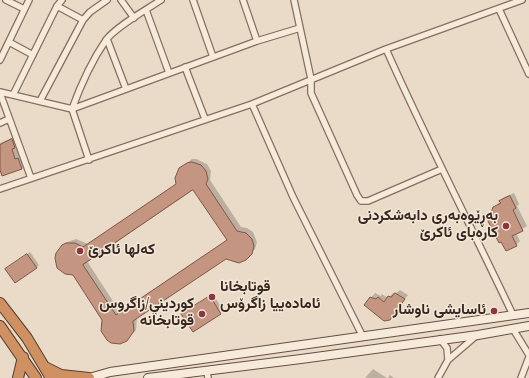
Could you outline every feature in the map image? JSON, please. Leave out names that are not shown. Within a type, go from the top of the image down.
[{"type":"highway","points":[[0,303],[27,338],[51,378]]},
{"type":"highway","points":[[0,326],[23,357],[36,378]]},
{"type":"highway","points":[[18,378],[23,357]]},
{"type":"highway","points":[[45,367],[61,375],[89,378]]},
{"type":"street","points":[[6,0],[24,9]]},
{"type":"street","points":[[0,60],[29,0]]},
{"type":"street","points":[[13,95],[57,6],[62,0]]},
{"type":"street","points":[[40,101],[83,20],[90,12],[107,0]]},
{"type":"street","points":[[121,0],[134,18]]},
{"type":"street","points":[[89,160],[72,109],[79,90],[107,39],[134,18],[161,0]]},
{"type":"street","points":[[193,0],[213,57]]},
{"type":"street","points":[[244,0],[257,41]]},
{"type":"street","points":[[294,0],[310,79],[311,93],[357,196],[361,201],[368,201],[442,169]]},
{"type":"street","points":[[0,189],[252,104],[386,49],[522,0]]},
{"type":"street","points":[[57,6],[83,20]]},
{"type":"street","points":[[499,9],[529,74]]},
{"type":"street","points":[[146,10],[169,73]]},
{"type":"street","points":[[0,92],[72,109],[257,41],[300,28]]},
{"type":"street","points":[[107,39],[126,89]]},
{"type":"street","points":[[9,42],[33,55]]},
{"type":"street","points":[[386,49],[513,315]]},
{"type":"street","points":[[185,67],[205,119]]},
{"type":"street","points":[[0,92],[31,178]]},
{"type":"street","points":[[252,104],[293,196],[363,337]]},
{"type":"street","points":[[0,123],[9,119]]},
{"type":"street","points":[[89,378],[110,372],[529,313]]},
{"type":"street","points":[[148,378],[208,375],[294,360],[478,335],[529,326]]},
{"type":"street","points":[[513,329],[529,356],[521,378]]},
{"type":"street","points":[[438,378],[448,360],[457,350],[478,335]]},
{"type":"street","points":[[440,339],[448,348],[448,360]]},
{"type":"street","points":[[292,346],[294,360]]},
{"type":"building","points":[[12,139],[15,148],[12,149],[15,159],[18,158],[22,169],[2,176],[0,170],[0,145]]},
{"type":"building","name":"کەلها ئاکرێ","points":[[192,162],[201,165],[206,171],[208,179],[206,184],[237,231],[246,233],[252,239],[254,246],[252,254],[246,260],[239,263],[226,259],[133,321],[134,331],[127,341],[120,344],[111,343],[101,331],[102,320],[73,275],[65,274],[57,268],[55,258],[56,253],[62,245],[66,243],[75,243],[83,247],[176,184],[175,178],[179,168]],"holes":[[[193,190],[227,240],[116,315],[83,265]]]},
{"type":"building","name":"بەڕێوەبەری دابەشکردنی کارەبای ئاکرێ","points":[[510,196],[516,208],[513,210],[523,231],[512,236],[517,246],[506,251],[501,242],[499,243],[488,221],[493,207],[501,203],[499,201]]},
{"type":"building","points":[[27,254],[37,268],[15,283],[5,269]]},
{"type":"building","points":[[395,293],[405,299],[390,320],[384,321],[364,305],[370,297],[376,299],[378,297],[384,302],[388,296],[391,297]]},
{"type":"building","points":[[210,296],[221,314],[193,332],[181,314]]},
{"type":"place","name":"بەڕێوەبەری دابەشکردنی کارەبای ئاکرێ","points":[[506,226]]},
{"type":"place","name":"کەلها ئاکرێ","points":[[80,251]]},
{"type":"place","name":"قوتابخانا ئامادەییا زاگرۆس","points":[[212,297]]},
{"type":"place","name":"ئاسايشى ناوشار","points":[[494,311]]},
{"type":"place","name":"كورديني/زاگروس قوتابخانه‌","points":[[202,314]]}]
